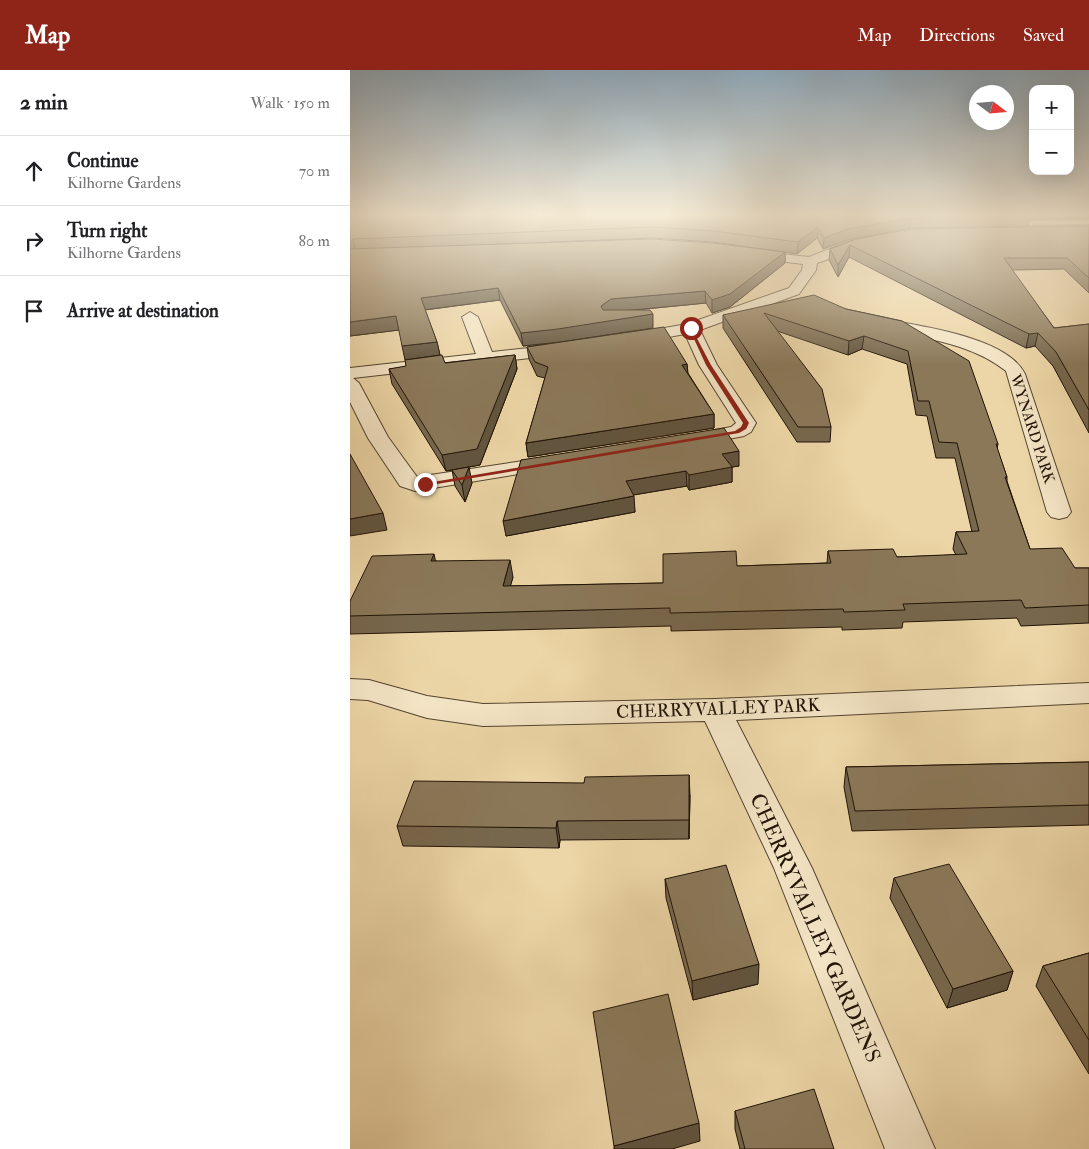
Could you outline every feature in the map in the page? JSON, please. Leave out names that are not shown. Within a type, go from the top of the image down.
[{"type":"street","points":[[620,341],[667,333],[691,318],[801,295],[810,264]]},
{"type":"street","points":[[657,316],[667,333]]},
{"type":"street","points":[[470,317],[486,358]]},
{"type":"street","points":[[669,443],[737,432],[744,428],[746,423],[708,365],[691,318]]},
{"type":"street","name":"WYNARD PARK","points":[[870,321],[941,336],[966,344],[1000,358],[1014,369],[1028,406],[1059,512]]},
{"type":"street","points":[[350,373],[577,347]]},
{"type":"street","points":[[350,383],[378,438],[408,481],[415,484],[571,460]]},
{"type":"street","name":"CHERRYVALLEY PARK","points":[[350,689],[368,690],[427,707],[483,715],[715,710],[1089,693]]},
{"type":"street","name":"CHERRYVALLEY GARDENS","points":[[715,710],[793,868],[910,1149]]},
{"type":"building","points":[[350,264],[769,264],[730,294],[712,300],[705,291],[611,299],[601,306],[603,310],[650,310],[653,314],[558,329],[521,333],[498,288],[421,298],[437,342],[402,346],[396,316],[350,322]]},
{"type":"building","points":[[889,264],[1009,264],[1054,328],[1089,324],[1089,410],[1056,352],[1038,333],[1029,334]]},
{"type":"building","points":[[1074,264],[1089,264],[1089,278]]},
{"type":"building","points":[[814,295],[846,309],[902,321],[969,361],[998,444],[996,444],[1007,477],[1005,477],[1030,549],[1062,548],[1075,568],[1089,568],[1089,605],[1025,608],[1021,600],[903,604],[905,610],[844,612],[843,609],[670,613],[670,608],[350,616],[350,601],[372,556],[434,554],[431,561],[510,560],[503,586],[663,583],[663,554],[736,551],[737,566],[831,563],[828,551],[893,549],[897,557],[967,554],[956,532],[979,531],[957,443],[939,442],[929,401],[918,401],[908,351],[864,336],[849,341],[764,313],[822,389],[831,427],[798,427],[723,315]]},
{"type":"building","points":[[664,327],[687,364],[682,365],[714,414],[526,443],[548,367],[535,362],[527,347]]},
{"type":"building","points":[[442,355],[445,363],[515,355],[477,449],[442,455],[389,369],[406,366],[405,360]]},
{"type":"building","points":[[724,428],[739,451],[722,454],[732,467],[689,475],[686,471],[626,481],[634,496],[503,521],[521,460]]},
{"type":"building","points":[[350,454],[383,513],[350,519]]},
{"type":"building","points":[[469,467],[462,485],[452,470]]},
{"type":"building","points":[[1089,762],[1089,805],[855,811],[846,767]]},
{"type":"building","points":[[689,775],[689,820],[557,821],[556,828],[397,826],[414,781],[584,783],[585,777]]},
{"type":"building","points":[[949,864],[1013,971],[953,989],[894,878]]},
{"type":"building","points":[[726,865],[759,964],[692,981],[665,879]]},
{"type":"building","points":[[1089,953],[1089,1040],[1043,966]]},
{"type":"building","points":[[668,994],[699,1123],[614,1146],[593,1012]]},
{"type":"building","points":[[814,1089],[834,1149],[745,1149],[735,1111]]},
{"type":"route","points":[[425,484],[737,432],[744,428],[746,423],[708,365],[691,328]]}]
